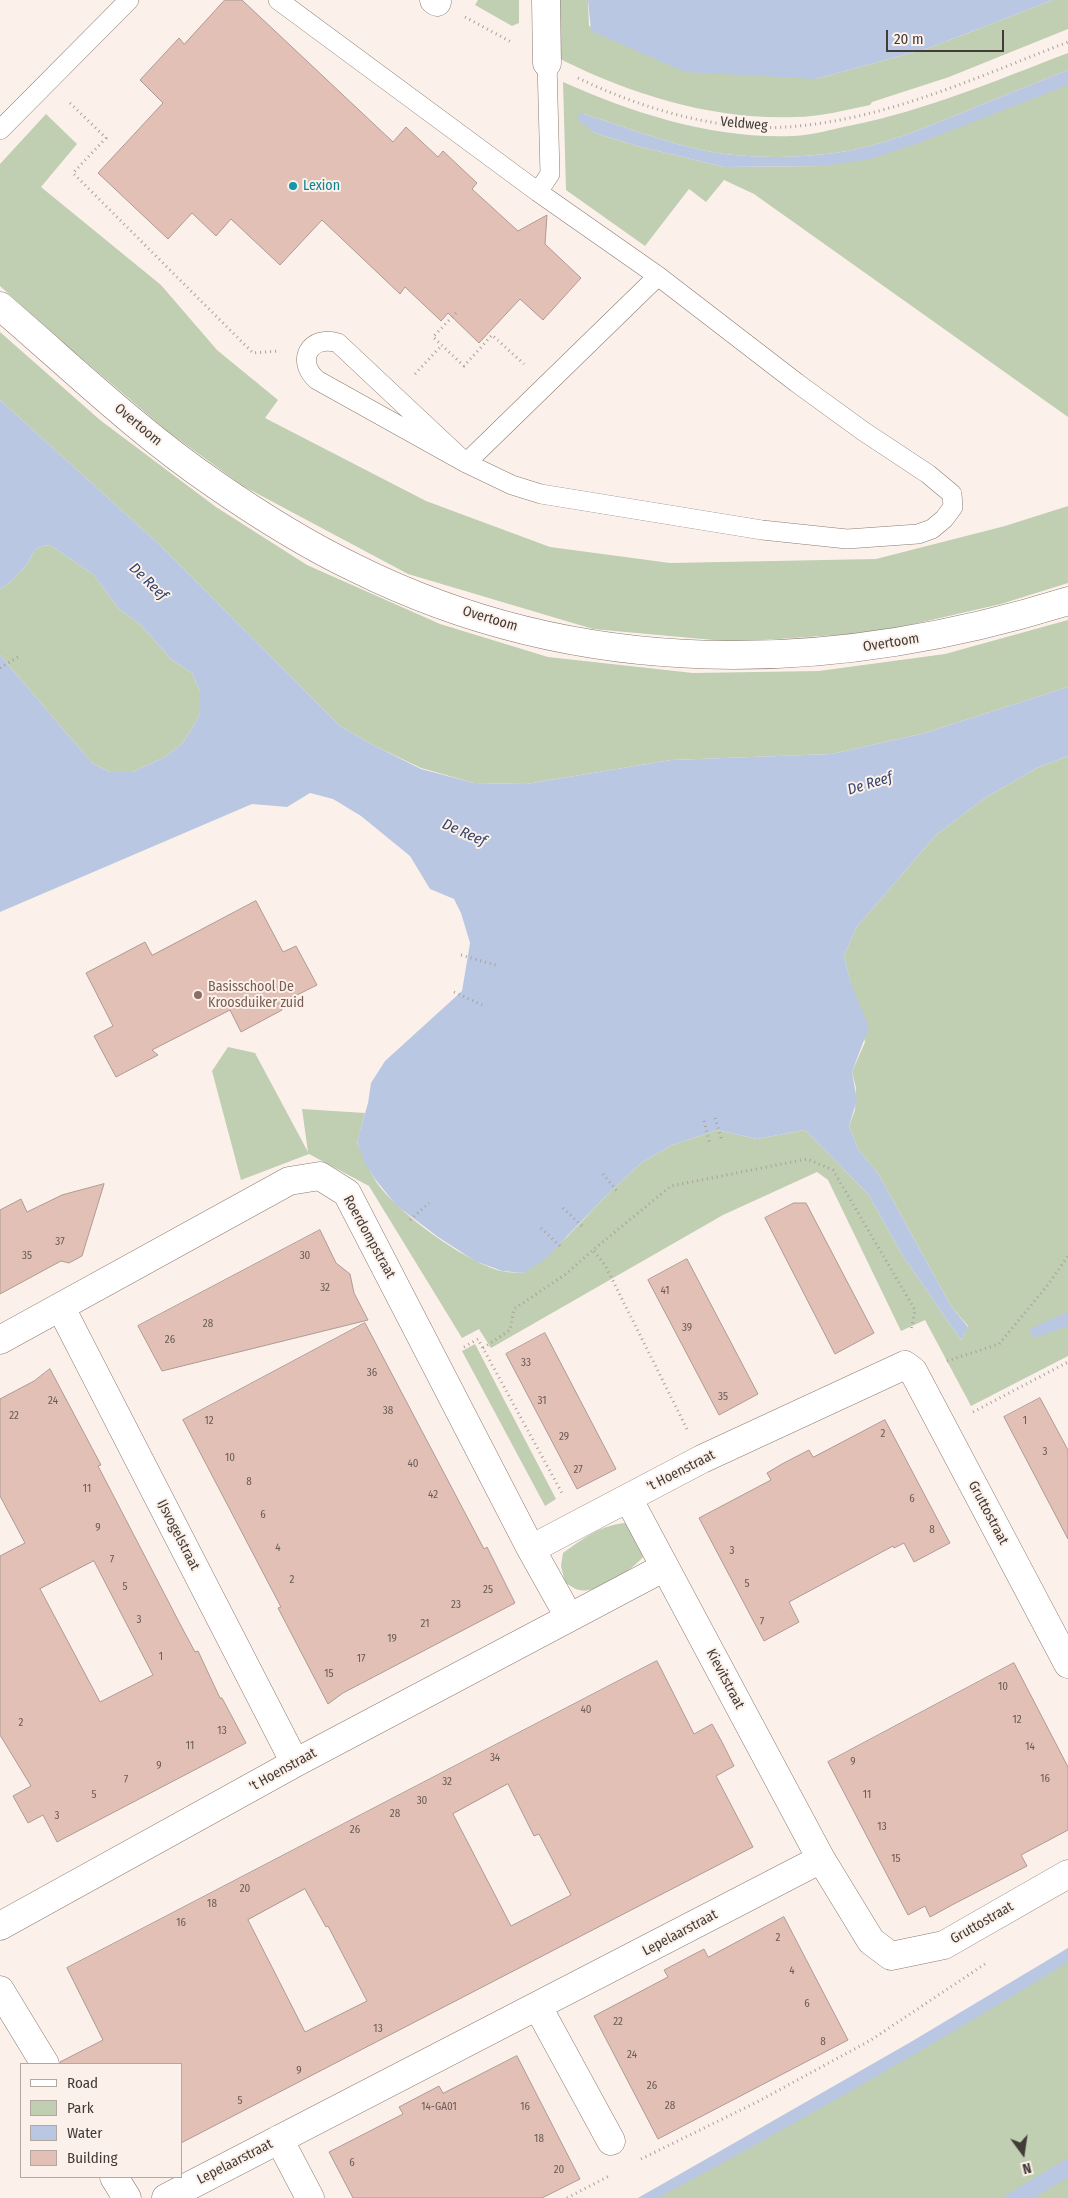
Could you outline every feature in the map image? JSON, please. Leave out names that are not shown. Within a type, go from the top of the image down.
[{"type":"street","points":[[546,0],[547,63]]},
{"type":"street","name":"Overtoom","points":[[0,306],[157,441],[211,482],[263,516],[312,546],[357,570],[419,596],[485,620],[594,645],[631,650],[692,655],[788,654],[830,652],[946,634],[1068,601]]},
{"type":"street","name":"Roerdompstraat","points":[[0,1340],[61,1308],[289,1180],[320,1176],[348,1193],[531,1549]]},
{"type":"street","name":"IJsvogelstraat","points":[[61,1308],[295,1763]]},
{"type":"street","name":"Gruttostraat","points":[[909,1368],[941,1424],[1068,1664]]},
{"type":"street","name":"'t Hoenstraat","points":[[531,1549],[702,1459],[909,1368]]},
{"type":"street","name":"Kievitstraat","points":[[628,1498],[822,1859]]},
{"type":"street","points":[[531,1549],[569,1617]]},
{"type":"street","name":"'t Hoenstraat","points":[[0,1926],[295,1763],[665,1567]]},
{"type":"street","name":"Gruttostraat","points":[[822,1859],[870,1941],[891,1956],[944,1945],[1068,1874]]},
{"type":"street","name":"Lepelaarstraat","points":[[166,2198],[822,1859]]},
{"type":"street","points":[[0,1990],[44,2063]]},
{"type":"street","points":[[538,2007],[611,2141]]},
{"type":"street","name":"Lepelaarstraat","points":[[279,2139],[310,2198]]},
{"type":"street","points":[[115,2178],[127,2198]]},
{"type":"lane","points":[[0,130],[129,0]]},
{"type":"lane","points":[[278,0],[538,192],[658,276],[797,383],[863,431],[928,474],[952,494],[953,507],[944,519],[932,529],[918,534],[847,539],[762,530],[541,494],[512,485],[466,462],[317,380],[310,374],[306,366],[306,356],[311,348],[319,342],[329,340],[338,343],[466,462]]},
{"type":"lane","points":[[538,192],[550,174],[547,63]]},
{"type":"lane","points":[[466,462],[658,276]]},
{"type":"path","name":"Veldweg","points":[[435,1],[547,63],[604,90],[650,107],[722,123],[755,126],[796,127],[858,116],[931,95],[1068,42]]},
{"type":"path","points":[[48,82],[106,138],[73,174],[253,353],[311,348]]},
{"type":"path","points":[[456,313],[433,337],[464,366],[492,335],[546,385]]},
{"type":"path","points":[[419,370],[442,345]]},
{"type":"path","points":[[0,668],[21,655]]},
{"type":"path","points":[[461,955],[499,966]]},
{"type":"path","points":[[454,992],[482,1006]]},
{"type":"path","points":[[715,1118],[722,1141]]},
{"type":"path","points":[[704,1121],[710,1144]]},
{"type":"path","points":[[483,1348],[510,1330],[514,1309],[566,1274],[671,1186],[807,1159],[833,1170],[915,1310],[909,1368],[1000,1344],[1047,1286],[1068,1256]]},
{"type":"path","points":[[603,1174],[617,1191]]},
{"type":"path","points":[[410,1220],[429,1203]]},
{"type":"path","points":[[563,1208],[582,1226]]},
{"type":"path","points":[[541,1228],[560,1246]]},
{"type":"path","points":[[593,1250],[605,1265],[702,1459]]},
{"type":"path","points":[[435,1363],[478,1339],[578,1524]]},
{"type":"path","points":[[941,1424],[973,1412],[1068,1362]]},
{"type":"path","points":[[634,2163],[757,2102],[872,2040],[992,1960]]},
{"type":"path","points":[[567,2198],[617,2172]]},
{"type":"green space","points":[[478,0],[519,0],[519,23],[512,26],[475,5]]},
{"type":"green space","points":[[559,0],[588,0],[589,26],[816,79],[929,48],[1053,0],[1068,0],[1068,29],[949,77],[872,102],[870,105],[814,116],[765,117],[705,110],[647,95],[591,74],[564,61],[561,59]]},
{"type":"green space","points":[[1068,53],[1068,70],[902,136],[866,147],[833,153],[784,157],[734,155],[677,144],[584,114],[583,123],[595,133],[637,146],[724,167],[823,166],[1068,82],[1068,417],[754,194],[724,180],[706,202],[689,189],[645,246],[566,190],[563,82],[646,114],[704,129],[763,136],[793,136],[823,132],[881,119],[935,103]]},
{"type":"green space","points":[[46,114],[77,144],[41,187],[161,285],[217,350],[278,400],[265,418],[426,501],[550,547],[670,563],[876,559],[1005,526],[1068,506],[1068,583],[1001,604],[879,632],[735,642],[593,629],[408,574],[243,486],[167,431],[0,286],[0,164]]},
{"type":"green space","points":[[0,332],[100,420],[216,507],[307,565],[440,624],[548,657],[693,673],[819,671],[945,654],[1068,620],[1068,687],[925,733],[832,754],[671,760],[526,784],[474,783],[421,768],[375,746],[340,726],[161,546],[0,400]]},
{"type":"green space","points":[[50,545],[94,575],[119,609],[141,625],[172,660],[192,673],[200,691],[200,713],[181,745],[163,758],[132,772],[110,772],[92,763],[0,655],[0,589],[22,570],[35,550]]},
{"type":"green space","points":[[1068,756],[1068,1356],[971,1406],[925,1320],[901,1331],[828,1180],[817,1172],[723,1215],[491,1348],[479,1329],[462,1338],[369,1186],[309,1154],[241,1180],[212,1071],[228,1047],[255,1053],[308,1152],[302,1109],[365,1113],[357,1142],[372,1175],[385,1193],[414,1220],[450,1246],[486,1266],[504,1272],[524,1273],[567,1237],[641,1163],[672,1145],[717,1130],[757,1139],[805,1130],[868,1194],[903,1256],[961,1340],[968,1326],[951,1306],[879,1175],[858,1149],[849,1126],[855,1110],[856,1088],[852,1072],[865,1042],[844,956],[856,928],[936,835],[985,798],[1037,768]]},
{"type":"green space","points":[[475,1344],[556,1499],[545,1506],[462,1351]]},
{"type":"green space","points":[[627,1523],[639,1536],[643,1557],[637,1563],[614,1580],[596,1588],[579,1590],[565,1582],[561,1566],[563,1553],[601,1529]]},
{"type":"green space","points":[[1068,1948],[1068,2198],[638,2198],[970,2014]]},
{"type":"water","points":[[588,0],[1053,0],[929,48],[816,79],[685,72],[591,31]]},
{"type":"water","points":[[1068,70],[1068,85],[919,143],[870,159],[823,166],[724,167],[637,146],[595,133],[577,119],[580,113],[677,144],[734,155],[767,157],[817,155],[866,147],[902,136]]},
{"type":"water","name":"De Reef","points":[[0,400],[161,546],[340,726],[421,769],[474,783],[526,784],[671,760],[832,754],[925,733],[1068,687],[1068,756],[1037,768],[985,798],[936,835],[856,928],[844,956],[851,984],[869,1027],[852,1072],[857,1100],[849,1126],[858,1149],[879,1175],[951,1306],[968,1327],[961,1340],[903,1256],[868,1194],[805,1130],[757,1139],[717,1130],[672,1145],[641,1163],[544,1260],[524,1273],[502,1271],[475,1261],[438,1237],[396,1205],[375,1179],[364,1161],[357,1141],[368,1103],[371,1083],[385,1061],[462,991],[470,943],[461,913],[454,899],[430,889],[410,856],[361,816],[333,799],[310,793],[287,807],[252,804],[0,912],[0,655],[92,763],[110,772],[132,772],[163,758],[181,745],[200,713],[200,691],[192,673],[172,660],[141,625],[119,609],[94,575],[50,545],[35,550],[22,570],[0,589]]},
{"type":"water","points":[[1068,1312],[1068,1326],[1034,1338],[1029,1329]]},
{"type":"water","points":[[1068,1948],[1068,1962],[916,2053],[658,2198],[638,2198],[909,2043]]},
{"type":"water","points":[[1068,2158],[1068,2177],[1034,2198],[1001,2198]]},
{"type":"building","name":"Lexion","points":[[225,0],[242,0],[393,142],[406,127],[438,157],[443,151],[477,183],[472,189],[518,231],[547,215],[545,244],[581,278],[543,320],[520,299],[479,343],[448,313],[441,321],[405,287],[400,294],[322,220],[280,265],[231,219],[216,236],[192,213],[168,239],[98,173],[163,103],[140,80],[179,38],[184,44]]},
{"type":"building","name":"Basisschool De Kroosduiker zuid","points":[[256,901],[283,952],[296,946],[317,985],[279,1004],[282,1010],[241,1032],[230,1010],[152,1050],[158,1055],[116,1077],[94,1036],[113,1026],[86,973],[145,942],[152,955]]},
{"type":"building","points":[[104,1184],[82,1256],[69,1263],[61,1261],[0,1294],[0,1210],[21,1199],[27,1212],[62,1195]]},
{"type":"building","points":[[794,1203],[806,1203],[874,1333],[835,1354],[765,1218]]},
{"type":"building","points":[[320,1230],[336,1263],[350,1274],[354,1293],[368,1320],[162,1371],[138,1326]]},
{"type":"building","points":[[687,1259],[758,1394],[719,1415],[648,1280]]},
{"type":"building","points":[[365,1323],[484,1549],[487,1547],[515,1603],[343,1693],[328,1704],[278,1608],[281,1607],[183,1420]]},
{"type":"building","points":[[545,1333],[616,1469],[577,1489],[506,1354]]},
{"type":"building","points":[[50,1369],[101,1465],[98,1466],[179,1622],[195,1652],[198,1651],[220,1698],[222,1698],[246,1743],[57,1842],[43,1815],[28,1823],[13,1796],[31,1786],[0,1735],[0,1556],[25,1543],[0,1496],[0,1399],[34,1381]],"holes":[[[94,1561],[153,1675],[100,1702],[40,1589]]]},
{"type":"building","points":[[1040,1398],[1068,1450],[1068,1539],[1004,1417]]},
{"type":"building","points":[[885,1420],[950,1543],[914,1562],[904,1543],[894,1548],[893,1546],[789,1602],[799,1622],[764,1641],[699,1518],[771,1480],[767,1473],[782,1464],[809,1450],[813,1457]]},
{"type":"building","points":[[657,1661],[694,1734],[712,1724],[734,1766],[716,1776],[753,1847],[182,2142],[182,2063],[60,2063],[103,2040],[67,1968]],"holes":[[[508,1784],[534,1836],[539,1834],[571,1895],[511,1926],[453,1814]],[[305,1889],[326,1927],[328,1926],[367,2001],[305,2032],[248,1920]]]},
{"type":"building","points":[[1014,1663],[1068,1767],[1068,1830],[1021,1855],[1027,1866],[930,1917],[925,1906],[908,1915],[828,1762]]},
{"type":"building","points":[[784,1917],[848,2040],[658,2139],[594,2016],[668,1977],[664,1970],[704,1949],[708,1957]]},
{"type":"building","points":[[517,2056],[580,2179],[542,2198],[353,2198],[329,2152],[403,2114],[399,2107],[439,2086],[443,2093]]},
{"type":"place","name":"Lexion","points":[[293,186]]},
{"type":"place","name":"Basisschool De Kroosduiker zuid","points":[[198,995]]}]
